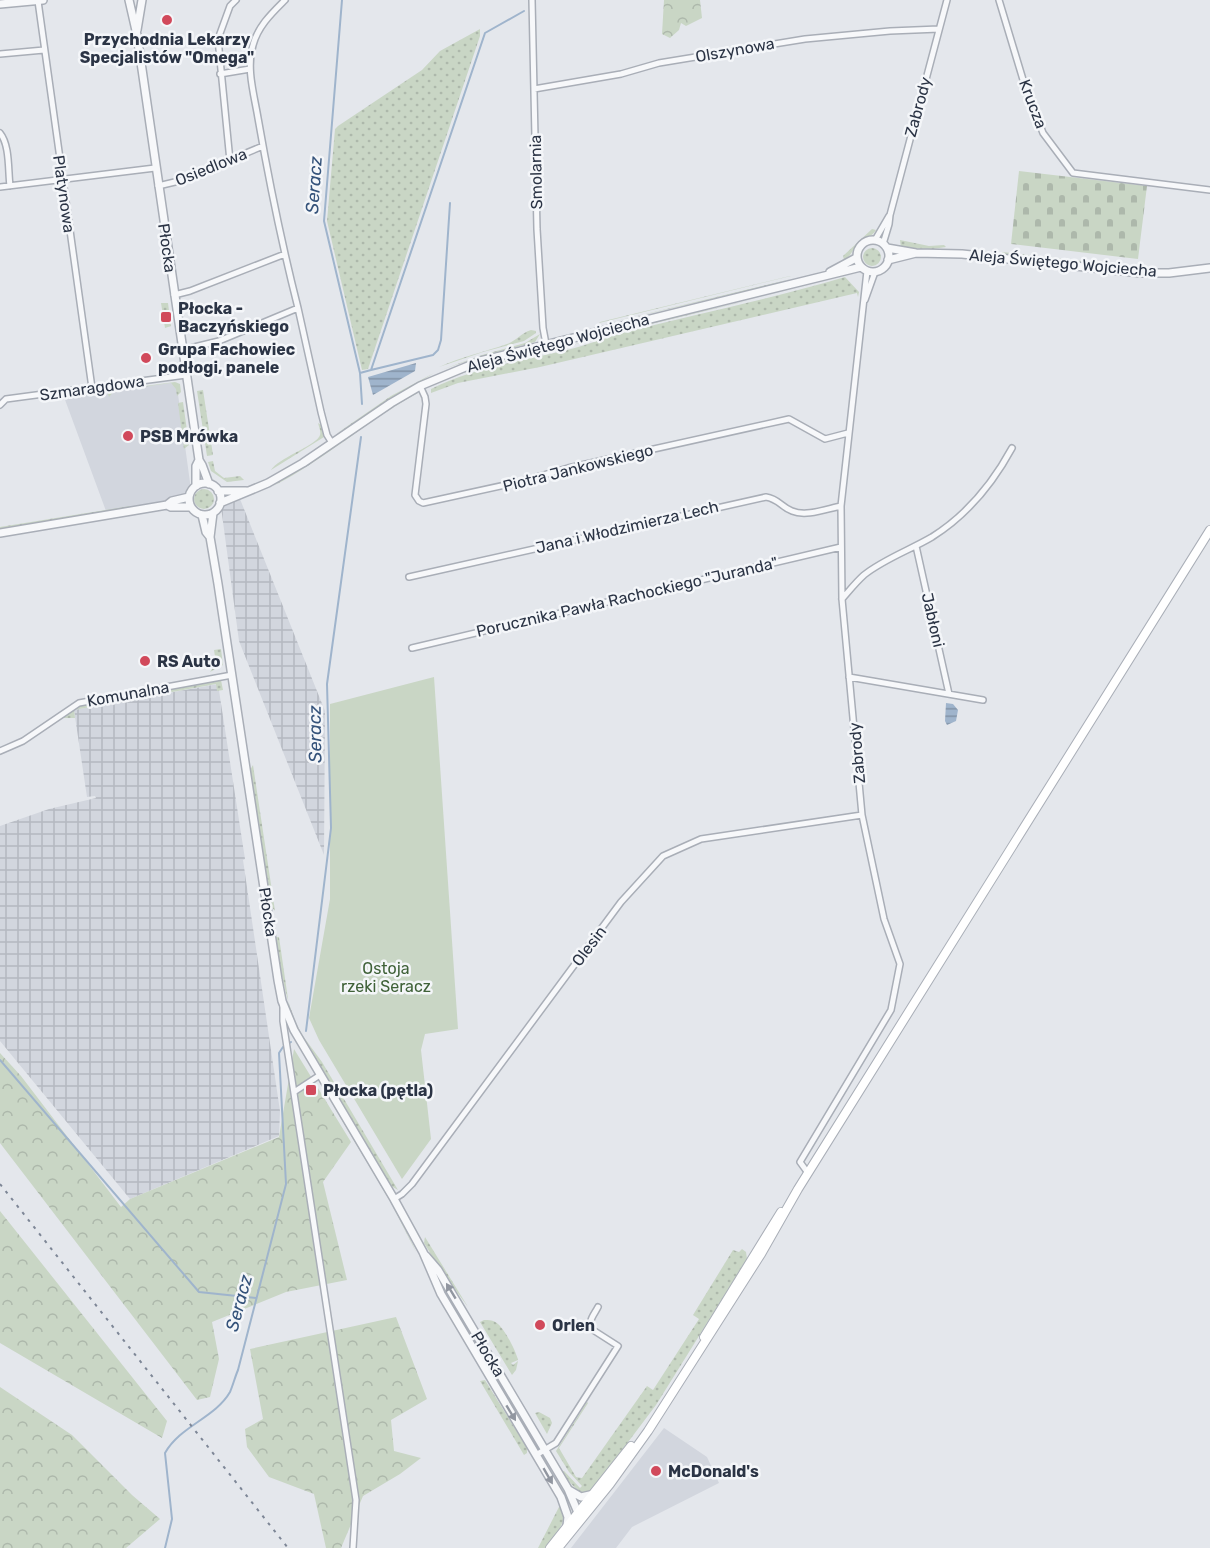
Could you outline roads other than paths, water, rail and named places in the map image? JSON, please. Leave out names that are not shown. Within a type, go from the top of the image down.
[{"type":"main road","points":[[550,1548],[628,1460],[690,1362],[744,1269],[798,1189],[1210,530]]},
{"type":"main road","points":[[558,1548],[594,1494],[663,1404]]},
{"type":"street","points":[[0,4],[43,0]]},
{"type":"street","points":[[130,0],[142,0]]},
{"type":"street","name":"Płocka","points":[[130,0],[199,460],[209,484]]},
{"type":"street","name":"Płocka","points":[[137,35],[142,0]]},
{"type":"street","points":[[230,161],[218,39],[230,6],[236,0]]},
{"type":"street","points":[[285,0],[266,19],[253,44],[250,69],[285,254],[323,420],[332,443]]},
{"type":"street","name":"Smolarnia","points":[[532,0],[537,229],[546,344]]},
{"type":"street","name":"Zabrody","points":[[885,246],[890,215],[946,0]]},
{"type":"street","name":"Krucza","points":[[999,0],[1024,83],[1043,133],[1073,173],[1210,190]]},
{"type":"street","name":"Platynowa","points":[[38,1],[92,388]]},
{"type":"street","name":"Olszynowa","points":[[534,89],[621,74],[659,63],[805,39],[939,29]]},
{"type":"street","points":[[0,54],[44,50]]},
{"type":"street","points":[[220,74],[250,69]]},
{"type":"street","points":[[0,133],[5,144],[10,186]]},
{"type":"street","name":"Osiedlowa","points":[[158,186],[173,183],[263,146]]},
{"type":"street","points":[[0,187],[155,168]]},
{"type":"street","name":"Zabrody","points":[[875,240],[890,215]]},
{"type":"street","points":[[870,240],[875,240],[885,246],[888,260],[883,268],[868,270],[856,258],[858,248],[870,240]]},
{"type":"street","name":"Aleja Świętego Wojciecha","points":[[885,246],[916,253],[962,254],[1141,273],[1169,273],[1210,268]]},
{"type":"street","name":"Aleja Świętego Wojciecha","points":[[888,260],[916,253]]},
{"type":"street","points":[[174,295],[285,254]]},
{"type":"street","name":"Aleja Świętego Wojciecha","points":[[825,274],[856,258]]},
{"type":"street","name":"Zabrody","points":[[808,1173],[800,1162],[891,1010],[900,964],[884,919],[862,815],[842,599],[841,506],[863,295],[868,270]]},
{"type":"street","name":"Aleja Świętego Wojciecha","points":[[220,503],[282,475],[420,386],[480,361],[825,274],[868,270]]},
{"type":"street","points":[[182,350],[219,341],[298,308]]},
{"type":"street","name":"Szmaragdowa","points":[[0,405],[6,399],[186,375]]},
{"type":"street","name":"Piotra Jankowskiego","points":[[420,386],[426,404],[415,495],[418,501],[423,503],[789,419],[825,439],[848,433]]},
{"type":"street","points":[[842,599],[863,576],[882,563],[934,536],[977,500],[1003,465],[1012,448]]},
{"type":"street","name":"Płocka","points":[[196,486],[196,466],[199,460]]},
{"type":"street","points":[[209,484],[218,491],[220,503],[213,513],[202,515],[190,507],[189,497],[191,490],[196,486],[209,484]]},
{"type":"street","name":"Aleja Świętego Wojciecha","points":[[218,491],[246,491]]},
{"type":"street","points":[[167,505],[172,501],[189,497]]},
{"type":"street","name":"Jana i Włodzimierza Lech","points":[[410,577],[766,497],[775,498],[790,511],[801,513],[841,506]]},
{"type":"street","points":[[0,532],[167,505],[190,507]]},
{"type":"street","name":"Płocka","points":[[213,513],[210,537],[282,1000],[294,1030],[423,1252],[441,1294],[561,1497],[578,1517]]},
{"type":"street","name":"Płocka","points":[[202,515],[210,537]]},
{"type":"street","name":"Jabłoni","points":[[916,546],[949,694]]},
{"type":"street","name":"Porucznika Pawła Rachockiego \"Juranda\"","points":[[412,648],[841,547]]},
{"type":"street","name":"Komunalna","points":[[0,751],[22,741],[79,703],[232,675]]},
{"type":"street","points":[[849,676],[983,700]]},
{"type":"street","name":"Olesin","points":[[394,1199],[412,1184],[621,902],[663,856],[702,839],[862,815]]},
{"type":"street","points":[[282,1000],[283,1021],[356,1500],[353,1548]]},
{"type":"street","points":[[294,1092],[320,1074]]},
{"type":"street","name":"Płocka","points":[[423,1252],[438,1270],[470,1322],[568,1489],[578,1517]]},
{"type":"street","points":[[536,1455],[556,1443],[618,1346],[590,1326],[590,1321],[598,1307]]},
{"type":"street","name":"Płocka","points":[[462,1330],[470,1322]]},
{"type":"street","name":"Płocka","points":[[498,1392],[507,1386]]},
{"type":"street","points":[[568,1489],[581,1497],[594,1494]]},
{"type":"street","name":"Płocka","points":[[561,1497],[568,1517],[567,1527]]},
{"type":"water","points":[[416,363],[415,371],[373,395],[368,377]]},
{"type":"water","points":[[946,703],[953,704],[958,710],[956,721],[947,725],[945,721]]},
{"type":"waterway","name":"Seracz","points":[[342,0],[324,221],[360,373],[362,404]]},
{"type":"waterway","points":[[360,373],[371,370],[485,33],[524,11]]},
{"type":"waterway","points":[[371,370],[433,355],[438,350],[441,340],[450,203]]},
{"type":"waterway","name":"Seracz","points":[[306,1031],[331,828],[327,684],[361,437]]},
{"type":"waterway","name":"Seracz","points":[[165,1548],[172,1519],[165,1453],[179,1436],[216,1409],[230,1392],[238,1370],[286,1184],[279,1053],[291,1042]]},
{"type":"waterway","points":[[0,1060],[199,1292],[256,1298]]},
{"type":"railway","points":[[0,1184],[288,1548]]},
{"type":"place","name":"Przychodnia Lekarzy Specjalistów \"Omega\"","points":[[167,20]]},
{"type":"place","name":"Płocka - Baczyńskiego","points":[[166,317]]},
{"type":"place","name":"Grupa Fachowiec podłogi, panele","points":[[146,358]]},
{"type":"place","name":"PSB Mrówka","points":[[128,436]]},
{"type":"place","name":"RS Auto","points":[[145,661]]},
{"type":"place","name":"Płocka (pętla)","points":[[311,1090]]},
{"type":"place","name":"Orlen","points":[[540,1325]]},
{"type":"place","name":"McDonald's","points":[[656,1471]]},
{"type":"park label","name":"Ostoja rzeki Seracz","points":[[386,977]]}]
